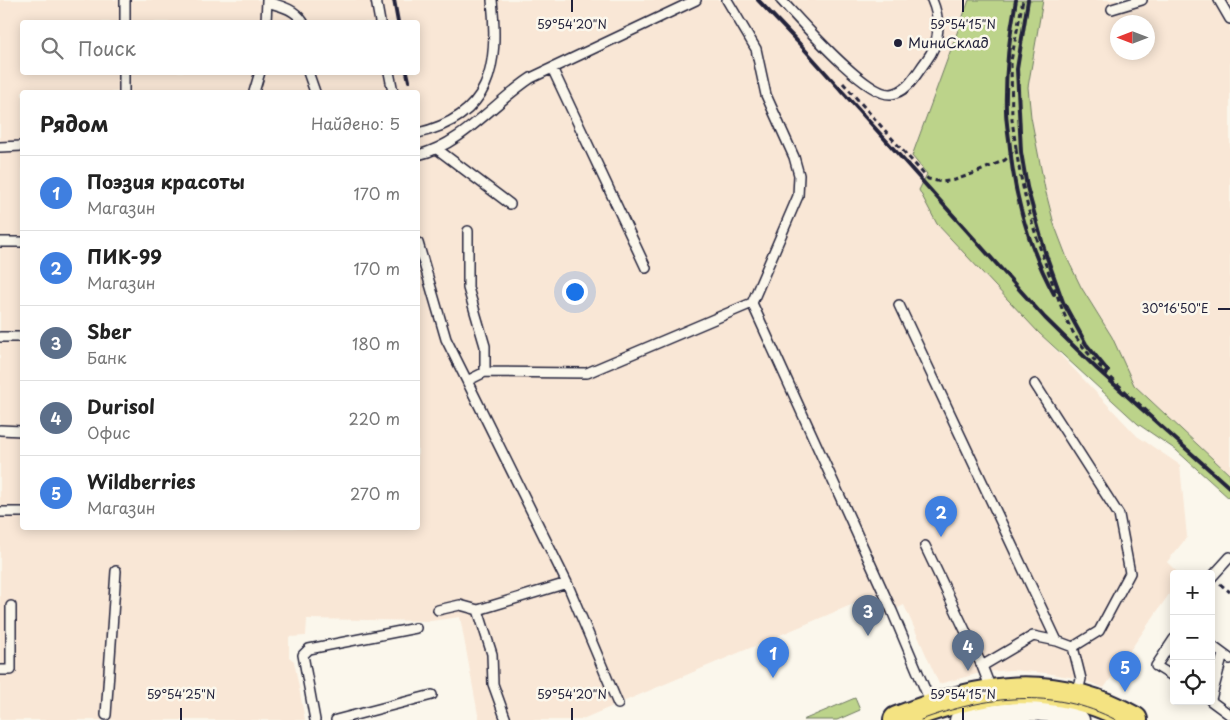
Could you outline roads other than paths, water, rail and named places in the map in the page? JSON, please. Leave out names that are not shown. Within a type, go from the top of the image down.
[{"type":"main road","points":[[897,720],[948,701],[992,692],[1044,691],[1078,708],[1100,704],[1134,720]]},
{"type":"street","points":[[959,720],[996,713],[1026,716],[1078,708]]},
{"type":"lane","points":[[124,20],[125,0]]},
{"type":"lane","points":[[376,0],[380,20]]},
{"type":"lane","points":[[420,133],[435,129],[455,119],[473,104],[484,90],[493,60],[492,0]]},
{"type":"lane","points":[[420,155],[437,149],[459,136],[522,84],[696,0]]},
{"type":"lane","points":[[468,381],[485,372],[587,373],[752,303],[798,196],[799,175],[794,157],[766,95],[756,49],[727,0]]},
{"type":"lane","points":[[781,0],[838,61],[875,89],[889,94],[904,89],[933,53],[939,29],[932,0]]},
{"type":"lane","points":[[1112,9],[1142,0]]},
{"type":"lane","points":[[1219,0],[1230,19]]},
{"type":"lane","points":[[266,20],[267,1],[288,8],[296,13],[301,20]]},
{"type":"lane","points":[[552,68],[646,268]]},
{"type":"lane","points":[[124,75],[124,90]]},
{"type":"lane","points":[[255,90],[259,75]]},
{"type":"lane","points":[[309,75],[314,90]]},
{"type":"lane","points":[[390,75],[393,90]]},
{"type":"lane","points":[[0,147],[20,146]]},
{"type":"lane","points":[[437,149],[510,204]]},
{"type":"lane","points":[[468,232],[468,288],[485,346],[485,372]]},
{"type":"lane","points":[[0,242],[20,242]]},
{"type":"lane","points":[[420,250],[446,339],[567,583],[618,704]]},
{"type":"lane","points":[[752,303],[892,610],[932,706]]},
{"type":"lane","points":[[899,304],[1057,640]]},
{"type":"lane","points":[[0,337],[20,337]]},
{"type":"lane","points":[[1035,384],[1119,515],[1130,573],[1099,631],[1073,647]]},
{"type":"lane","points":[[0,430],[20,431]]},
{"type":"lane","points":[[0,512],[20,512]]},
{"type":"lane","points":[[925,546],[982,666],[992,692]]},
{"type":"lane","points":[[1215,574],[1230,557]]},
{"type":"lane","points":[[106,715],[116,571]]},
{"type":"lane","points":[[438,610],[460,605],[478,610],[567,583]]},
{"type":"lane","points":[[0,670],[11,670],[11,606]]},
{"type":"lane","points":[[478,610],[492,654],[493,684],[506,720]]},
{"type":"lane","points":[[315,720],[303,655],[309,649],[416,628]]},
{"type":"lane","points":[[982,666],[1033,636],[1057,640],[1073,647]]},
{"type":"lane","points":[[1170,645],[1156,666],[1170,675]]},
{"type":"lane","points":[[1073,647],[1081,679],[1078,708]]},
{"type":"lane","points":[[1215,648],[1227,656],[1215,688]]},
{"type":"lane","points":[[336,720],[432,695]]},
{"type":"lane","points":[[1215,705],[1230,715]]},
{"type":"tram line","points":[[921,720],[970,705],[1019,699],[1044,699],[1068,703],[1116,720]]},
{"type":"railway","points":[[394,0],[398,20]]},
{"type":"railway","points":[[758,0],[1045,318],[1097,369],[1230,488]]},
{"type":"railway","points":[[1016,0],[1009,41],[1006,82],[1006,120],[1012,167],[1020,205],[1031,242],[1054,294]]},
{"type":"railway","points":[[1028,0],[1017,69],[1021,152],[1027,187],[1045,252],[1063,302],[1086,344],[1108,371]]},
{"type":"railway","points":[[408,75],[409,81]]},
{"type":"place","name":"МиниСклад","points":[[898,43]]},
{"type":"place","name":"ПИК-99","points":[[941,537]]},
{"type":"place","name":"Sber","points":[[868,636]]},
{"type":"place","name":"Durisol","points":[[968,671]]},
{"type":"place","name":"Поэзия красоты","points":[[773,678]]},
{"type":"place","name":"Wildberries","points":[[1125,692]]}]
